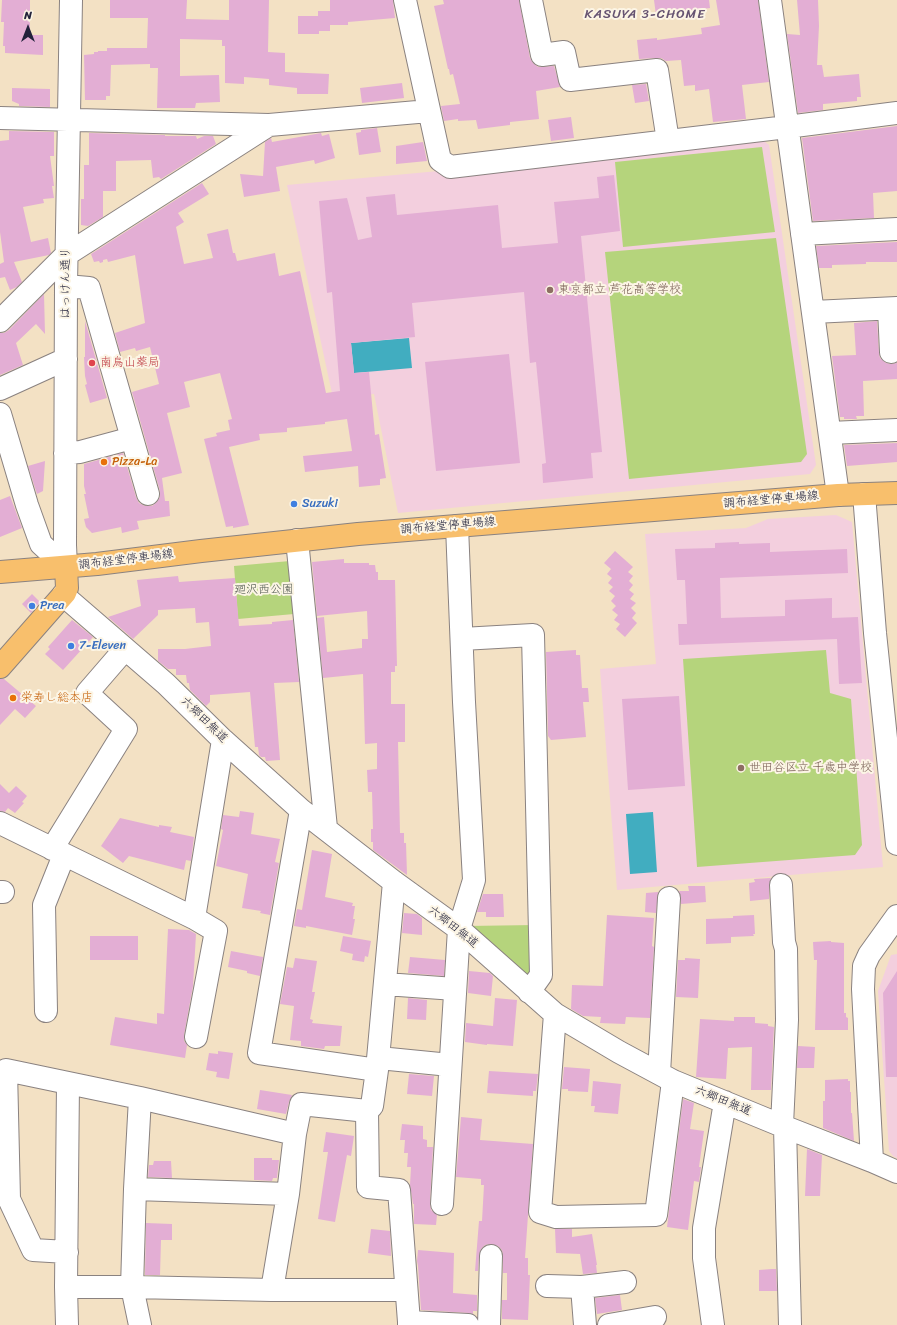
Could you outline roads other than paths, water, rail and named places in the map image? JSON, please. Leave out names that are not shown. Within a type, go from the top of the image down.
[{"type":"main road","name":"調布経堂停車場線","points":[[0,572],[66,567],[297,540],[838,495],[897,493]]},
{"type":"main road","points":[[0,667],[63,595],[67,588],[66,567]]},
{"type":"street","name":"はっけん通り","points":[[66,567],[66,255],[71,0]]},
{"type":"street","points":[[405,0],[440,160],[450,167],[787,128],[897,113]]},
{"type":"street","points":[[531,0],[542,55],[564,52],[570,80],[656,70],[668,141]]},
{"type":"street","points":[[770,0],[838,495]]},
{"type":"street","points":[[0,118],[269,125],[429,111]]},
{"type":"street","points":[[0,321],[66,255],[269,125]]},
{"type":"street","points":[[802,234],[897,229]]},
{"type":"street","points":[[66,286],[88,288],[148,494]]},
{"type":"street","points":[[813,312],[893,308],[891,352]]},
{"type":"street","points":[[0,389],[66,359]]},
{"type":"street","points":[[0,414],[27,505],[41,544],[66,567]]},
{"type":"street","points":[[830,433],[897,430]]},
{"type":"street","points":[[65,453],[80,452],[132,438]]},
{"type":"street","points":[[864,494],[875,633],[897,844]]},
{"type":"street","points":[[442,1204],[459,929],[474,880],[457,526]]},
{"type":"street","points":[[297,540],[326,828]]},
{"type":"street","name":"六郷田無道","points":[[63,595],[166,684],[223,740],[302,810],[394,882],[459,929],[555,1014],[619,1052],[666,1077],[897,1172]]},
{"type":"street","points":[[462,639],[533,635],[541,974],[529,992]]},
{"type":"street","points":[[46,1011],[44,905],[58,852],[126,729],[87,693],[126,649]]},
{"type":"street","points":[[194,918],[223,740]]},
{"type":"street","points":[[302,810],[259,1053],[378,1064],[450,1065]]},
{"type":"street","points":[[0,823],[194,918],[216,931],[196,1037]]},
{"type":"street","points":[[394,882],[378,1064],[372,1106],[367,1111],[368,1187],[399,1190],[409,1324],[468,1325]]},
{"type":"street","points":[[781,884],[784,942],[786,949],[787,1020],[784,1126],[790,1325]]},
{"type":"street","points":[[555,1014],[540,1212],[556,1217],[656,1215],[666,1077],[668,898]]},
{"type":"street","points":[[872,1161],[863,989],[864,966],[869,955],[897,916]]},
{"type":"street","points":[[385,984],[455,989]]},
{"type":"street","points":[[67,1252],[33,1250],[9,1199],[6,1070],[140,1098],[295,1134]]},
{"type":"street","points":[[67,1325],[68,1083]]},
{"type":"street","points":[[140,1098],[132,1287],[140,1325]]},
{"type":"street","points":[[713,1325],[704,1258],[704,1228],[725,1102]]},
{"type":"street","points":[[272,1290],[288,1194],[295,1134],[301,1104],[367,1111]]},
{"type":"street","points":[[135,1189],[288,1194]]},
{"type":"street","points":[[489,1325],[491,1256]]},
{"type":"street","points":[[546,1286],[582,1287],[625,1282]]},
{"type":"street","points":[[66,1287],[406,1290]]},
{"type":"street","points":[[582,1287],[585,1325]]},
{"type":"street","points":[[609,1325],[655,1317]]},
{"type":"water","points":[[409,338],[412,368],[354,373],[351,343]]},
{"type":"water","points":[[653,812],[657,872],[630,874],[626,814]]},
{"type":"place","name":"東京都立 芦花高等学校","points":[[550,290]]},
{"type":"place","name":"南烏山薬局","points":[[92,363]]},
{"type":"place","name":"Pizza-La","points":[[104,462]]},
{"type":"place","name":"Suzuki","points":[[294,504]]},
{"type":"place","name":"Prea","points":[[32,606]]},
{"type":"place","name":"7-Eleven","points":[[71,646]]},
{"type":"place","name":"栄寿し総本店","points":[[13,698]]},
{"type":"place","name":"世田谷区立 千歳中学校","points":[[741,768]]},
{"type":"district","name":"KASUYA 3-CHOME","points":[[645,15]]},
{"type":"park label","name":"廻沢西公園","points":[[264,590]]}]
